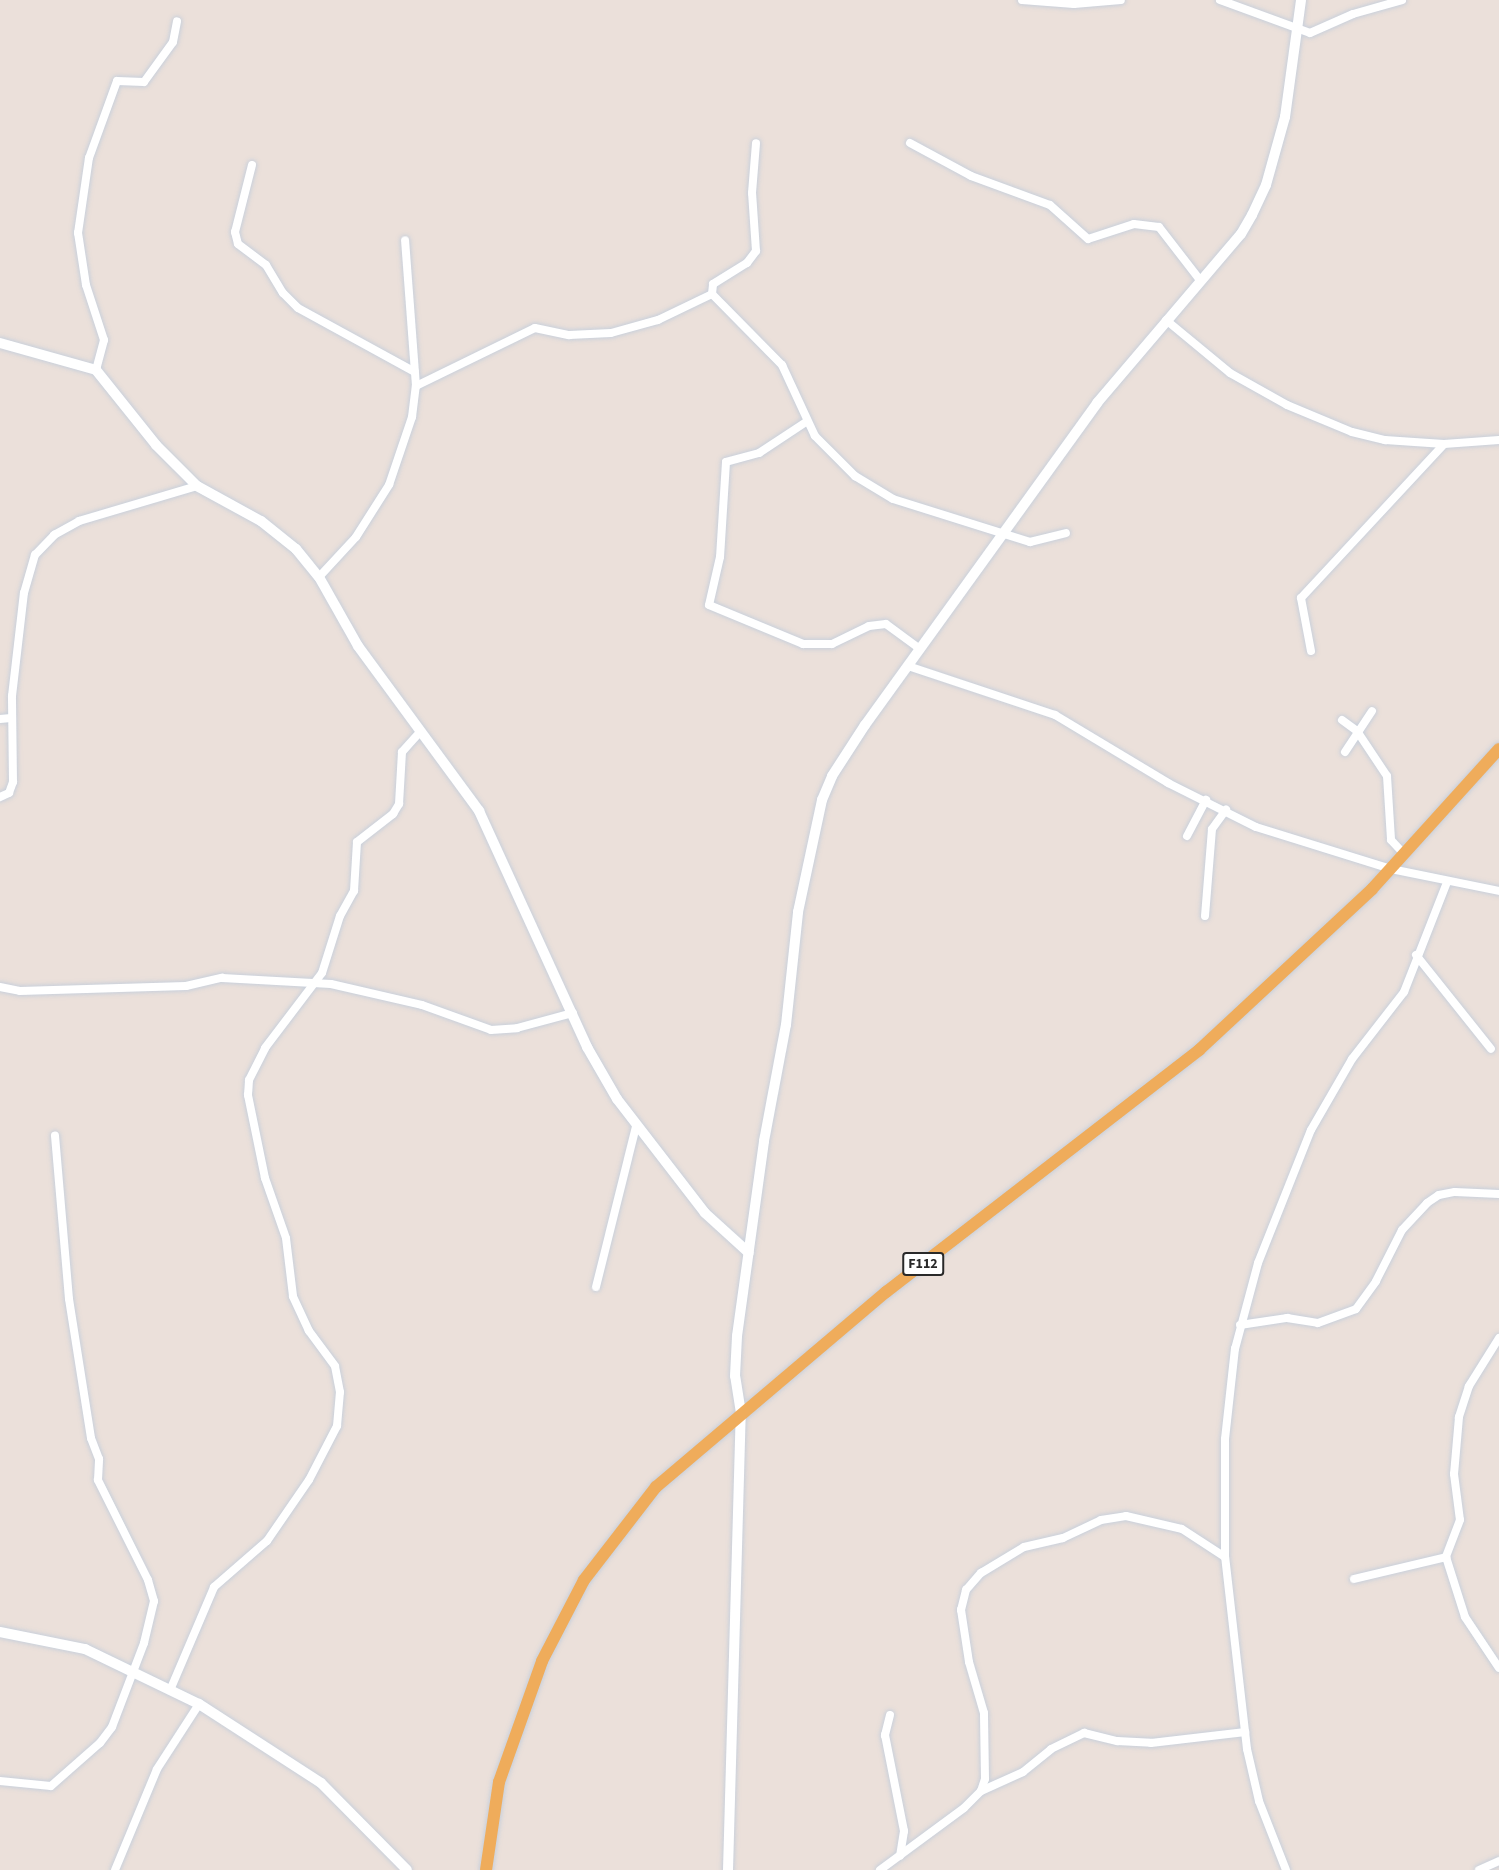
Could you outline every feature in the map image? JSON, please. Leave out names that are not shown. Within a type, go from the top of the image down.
[{"type":"main road","name":"F112","points":[[486,1870],[499,1782],[511,1742],[560,1620],[584,1580],[632,1514],[680,1465],[886,1292],[1199,1050],[1390,869],[1499,749]]},
{"type":"street","points":[[1022,0],[1074,4],[1121,0]]},
{"type":"street","points":[[1220,0],[1316,33],[1353,14],[1402,0]]},
{"type":"street","points":[[729,1870],[741,1413],[735,1358],[749,1253],[786,1025],[798,912],[814,829],[832,776],[908,666],[1097,403],[1241,234],[1266,185],[1285,117],[1299,28],[1301,0]]},
{"type":"street","points":[[96,370],[104,340],[86,285],[78,233],[89,158],[117,81],[144,82],[173,42],[177,21]]},
{"type":"street","points":[[909,142],[971,176],[1050,205],[1088,239],[1134,224],[1159,227],[1200,280]]},
{"type":"street","points":[[712,294],[713,284],[747,263],[756,251],[752,193],[756,143]]},
{"type":"street","points":[[252,165],[235,232],[238,244],[266,264],[283,293],[298,308],[415,372]]},
{"type":"street","points":[[319,577],[356,537],[389,485],[412,417],[416,386],[405,240]]},
{"type":"street","points":[[416,386],[536,328],[569,335],[610,333],[658,320],[712,294]]},
{"type":"street","points":[[712,294],[782,365],[806,422],[831,455],[882,494],[1037,542],[1066,533]]},
{"type":"street","points":[[1166,320],[1230,373],[1327,423],[1385,440],[1444,444],[1499,440]]},
{"type":"street","points":[[0,343],[96,370],[156,445],[196,486],[282,535],[319,577],[345,627],[479,811],[587,1047],[636,1127],[705,1213],[749,1253]]},
{"type":"street","points":[[806,422],[759,453],[726,462],[720,557],[709,605],[803,644],[832,644],[869,626],[886,624],[921,649]]},
{"type":"street","points":[[1311,651],[1301,598],[1444,444]]},
{"type":"street","points":[[0,798],[9,794],[14,782],[11,718],[24,593],[35,555],[54,535],[79,521],[196,486]]},
{"type":"street","points":[[908,666],[1005,701],[1042,709],[1168,783],[1256,827],[1390,869],[1499,891]]},
{"type":"street","points":[[1345,752],[1372,711]]},
{"type":"street","points":[[0,719],[11,718]]},
{"type":"street","points":[[1342,720],[1357,731],[1387,776],[1391,840],[1404,854]]},
{"type":"street","points":[[171,1688],[214,1587],[267,1540],[309,1480],[337,1426],[340,1411],[335,1366],[309,1331],[293,1296],[286,1238],[265,1178],[248,1095],[251,1074],[264,1048],[326,964],[339,916],[354,891],[357,842],[393,814],[399,804],[402,752],[421,731]]},
{"type":"street","points":[[1187,836],[1206,800]]},
{"type":"street","points":[[1205,916],[1212,829],[1226,810]]},
{"type":"street","points":[[1286,1870],[1259,1801],[1245,1732],[1225,1557],[1225,1439],[1240,1325],[1262,1253],[1311,1130],[1352,1059],[1400,998],[1447,882]]},
{"type":"street","points":[[1416,955],[1491,1049]]},
{"type":"street","points":[[0,987],[20,991],[186,987],[222,978],[314,983],[360,989],[422,1005],[491,1030],[518,1028],[573,1013]]},
{"type":"street","points":[[596,1287],[636,1127]]},
{"type":"street","points":[[0,1781],[47,1787],[59,1782],[112,1727],[144,1643],[154,1601],[148,1580],[98,1480],[99,1459],[91,1438],[69,1299],[55,1136]]},
{"type":"street","points":[[1240,1325],[1287,1318],[1318,1323],[1356,1309],[1406,1225],[1428,1203],[1439,1195],[1455,1192],[1499,1194]]},
{"type":"street","points":[[1499,1338],[1469,1386],[1459,1417],[1454,1474],[1460,1520],[1446,1557],[1465,1617],[1499,1668]]},
{"type":"street","points":[[981,1791],[987,1766],[984,1713],[969,1662],[962,1610],[966,1590],[972,1581],[1024,1547],[1063,1538],[1112,1517],[1140,1518],[1182,1529],[1225,1557]]},
{"type":"street","points":[[1354,1579],[1446,1557]]},
{"type":"street","points":[[0,1632],[85,1649],[171,1688],[199,1704],[321,1783],[407,1870]]},
{"type":"street","points":[[115,1870],[157,1769],[199,1704]]},
{"type":"street","points":[[890,1715],[885,1736],[904,1831],[900,1857]]},
{"type":"street","points":[[880,1870],[900,1857],[981,1791],[1023,1772],[1051,1749],[1084,1733],[1117,1741],[1151,1743],[1245,1732]]},
{"type":"street","points":[[1479,1870],[1499,1861]]}]
